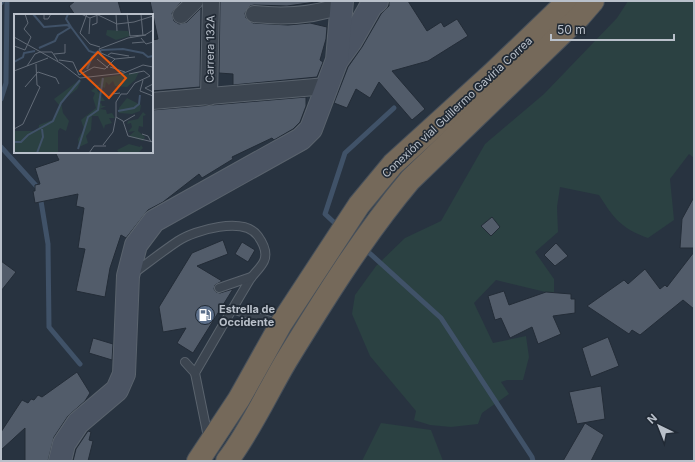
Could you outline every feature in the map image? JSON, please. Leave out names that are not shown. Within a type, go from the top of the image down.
[{"type":"highway","name":"Conexión vial Guillermo Gaviria Correa","points":[[204,452],[239,399],[281,324],[359,204],[392,164],[492,74],[568,1]]},
{"type":"highway","name":"Conexión vial Guillermo Gaviria Correa","points":[[227,461],[333,286],[375,223],[410,180],[580,16],[593,1]]},
{"type":"street","points":[[181,16],[195,1]]},
{"type":"street","name":"Carrera 132A","points":[[208,97],[211,1]]},
{"type":"street","points":[[60,461],[64,444],[78,423],[117,390],[124,374],[128,276],[136,245],[154,221],[301,140],[310,129],[337,60],[351,41],[371,6],[376,1]]},
{"type":"street","points":[[337,60],[342,3]]},
{"type":"street","points":[[254,14],[303,15],[326,12],[342,3]]},
{"type":"street","points":[[153,101],[327,86]]},
{"type":"lane","points":[[128,276],[179,240],[199,231],[233,226],[246,227],[256,234],[265,247],[264,261],[251,277],[195,373]]},
{"type":"lane","points":[[219,288],[251,277]]},
{"type":"lane","points":[[232,309],[281,324]]},
{"type":"lane","points":[[186,362],[195,373],[204,452]]},
{"type":"green space","points":[[628,1],[694,1],[694,158],[689,154],[670,179],[674,220],[648,238],[631,230],[619,222],[599,195],[560,187],[557,207],[558,232],[535,252],[554,279],[554,294],[496,280],[474,303],[493,343],[526,336],[529,357],[523,380],[507,380],[501,382],[509,394],[482,413],[478,424],[451,427],[430,425],[414,420],[416,411],[370,356],[352,314],[355,295],[376,266],[405,238],[441,221],[485,144],[544,94],[617,18]]},
{"type":"green space","points":[[381,423],[431,430],[443,461],[362,461]]},
{"type":"building","points":[[75,1],[118,1],[122,14],[74,14],[69,6]]},
{"type":"building","points":[[150,1],[182,1],[172,13],[174,21],[179,24],[187,22],[201,8],[200,87],[153,91],[153,40],[158,39]]},
{"type":"building","points":[[220,1],[323,1],[287,6],[254,5],[250,6],[245,13],[246,18],[253,23],[288,25],[310,23],[327,27],[326,39],[320,60],[323,62],[317,77],[233,85],[233,74],[219,73]]},
{"type":"building","points":[[389,1],[408,1],[427,31],[441,22],[444,27],[457,19],[468,36],[428,61],[392,71],[425,109],[412,120],[379,82],[370,98],[356,89],[347,108],[334,103],[348,67],[362,47],[381,14],[389,6]]},
{"type":"building","points":[[306,97],[306,106],[300,122],[293,129],[274,140],[272,138],[232,157],[233,159],[202,178],[199,174],[163,202],[148,210],[126,238],[121,235],[110,268],[105,297],[76,291],[85,249],[78,248],[84,208],[76,206],[78,194],[35,203],[33,191],[35,191],[35,185],[40,184],[35,168],[59,160],[56,153],[153,153],[153,110]]},
{"type":"building","points":[[694,197],[694,248],[680,248],[682,219]]},
{"type":"building","points":[[492,217],[500,227],[491,236],[481,226]]},
{"type":"building","points":[[223,240],[228,254],[197,266],[222,281],[215,285],[214,289],[216,292],[220,293],[233,289],[193,353],[177,343],[186,328],[163,332],[159,307],[192,253]]},
{"type":"building","points":[[242,242],[255,250],[248,262],[235,254]]},
{"type":"building","points":[[556,243],[568,256],[555,266],[544,255]]},
{"type":"building","points":[[694,252],[694,309],[683,300],[640,335],[632,330],[629,334],[587,306],[624,280],[628,284],[645,269],[660,289],[665,285],[667,287]]},
{"type":"building","points":[[1,261],[16,272],[1,291]]},
{"type":"building","points":[[504,291],[509,305],[546,292],[571,294],[571,299],[575,299],[575,313],[553,316],[561,334],[538,344],[532,327],[510,338],[501,318],[495,320],[488,296]]},
{"type":"building","points":[[608,337],[619,366],[591,377],[582,348]]},
{"type":"building","points":[[93,338],[113,344],[112,360],[89,353]]},
{"type":"building","points":[[77,372],[90,393],[85,401],[68,416],[54,437],[48,461],[25,461],[25,428],[1,450],[1,432],[22,400],[28,403],[31,399],[34,400],[38,395],[42,397]]},
{"type":"building","points":[[601,386],[605,419],[577,424],[569,392]]},
{"type":"building","points":[[585,423],[604,435],[591,461],[563,461]]},
{"type":"building","points":[[88,431],[91,432],[89,440],[93,441],[88,461],[73,461],[76,449]]},
{"type":"waterway","points":[[1,99],[6,83],[7,1]]},
{"type":"waterway","points":[[339,227],[325,214],[345,153],[394,108]]},
{"type":"waterway","points":[[1,147],[39,189],[48,244],[49,327],[80,364]]},
{"type":"waterway","points":[[365,249],[441,318],[532,457],[533,461]]},
{"type":"place","name":"Estrella de Occidente","points":[[205,315]]}]
